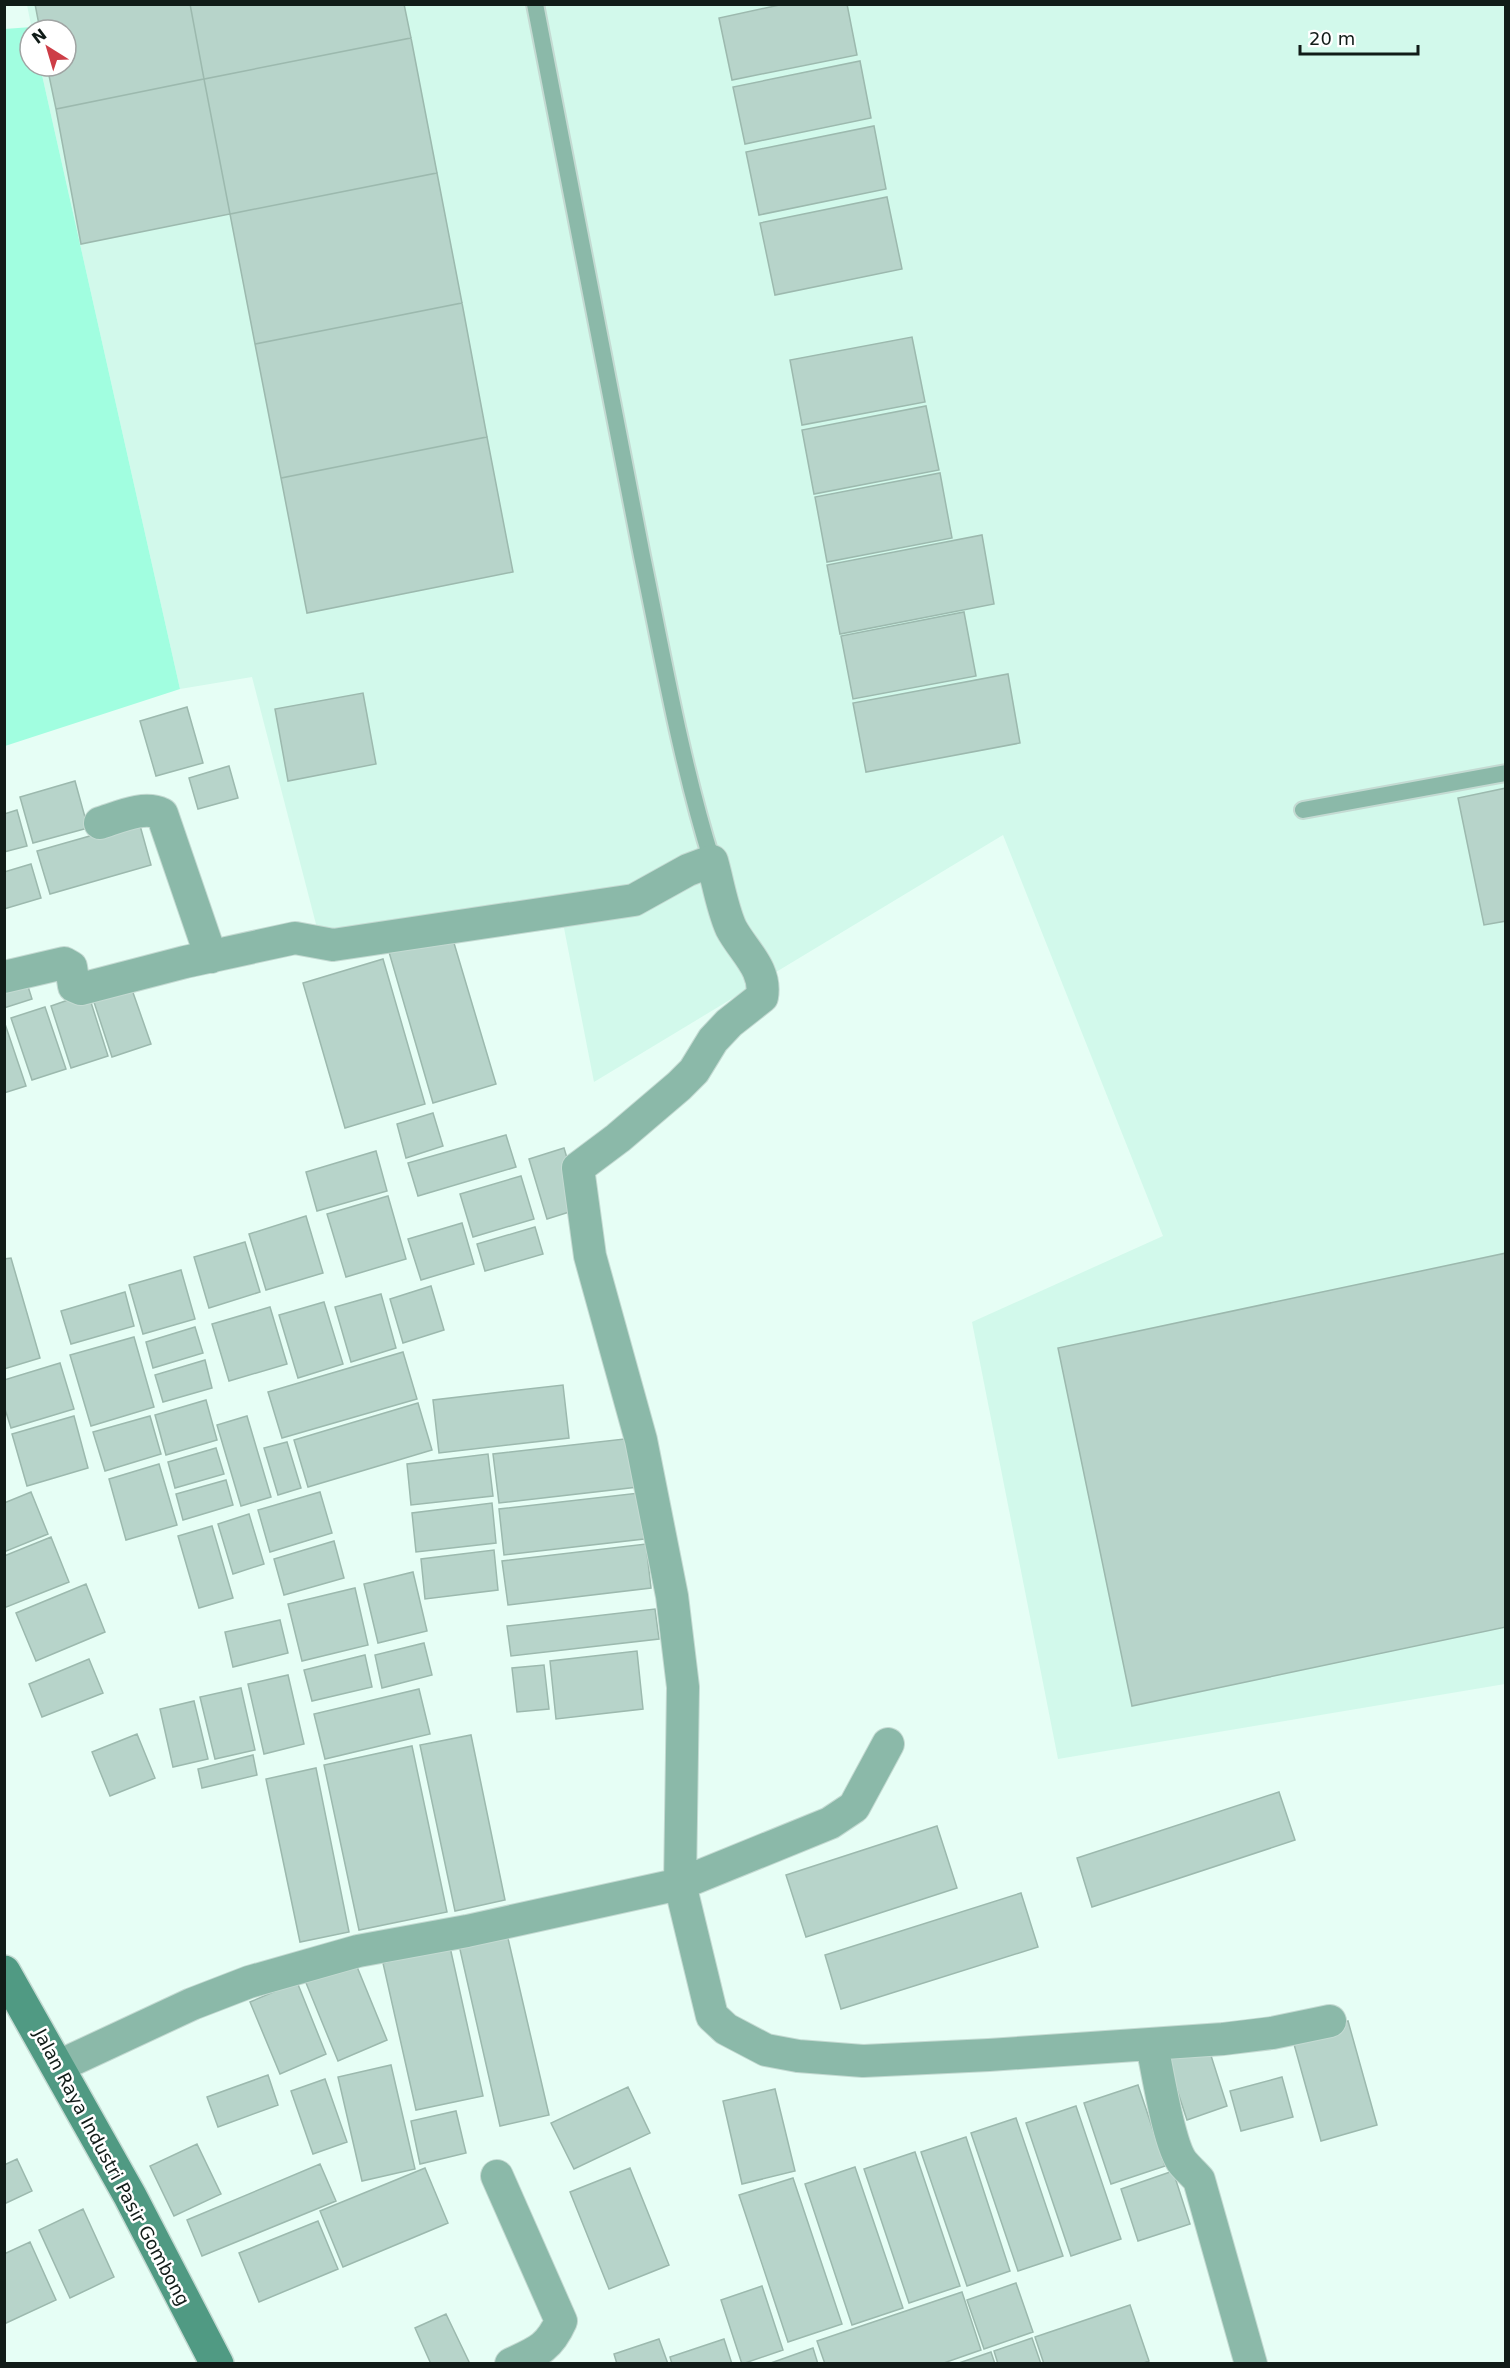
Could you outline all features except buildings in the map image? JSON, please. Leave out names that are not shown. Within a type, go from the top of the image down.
[{"type":"main road","name":"Jalan Raya Industri Pasir Gombong","points":[[4,1972],[59,2066],[130,2196],[217,2364]]},
{"type":"street","points":[[100,823],[139,812],[154,810],[162,814],[212,957]]},
{"type":"street","points":[[4,977],[64,963],[71,967],[74,986],[81,989],[295,938],[333,945],[634,900],[688,870],[712,861],[730,926],[760,970],[764,987],[762,998],[729,1023],[713,1040],[694,1071],[679,1086],[618,1138],[578,1168],[590,1256],[641,1440],[672,1596],[683,1687],[680,1884],[712,2016],[726,2029],[766,2050],[798,2056],[863,2061],[1152,2045],[1272,2033],[1330,2021]]},
{"type":"street","points":[[59,2066],[192,2004],[249,1982],[358,1951],[467,1931],[680,1884],[830,1823],[854,1806],[888,1744]]},
{"type":"street","points":[[1152,2045],[1166,2111],[1178,2153],[1183,2163],[1199,2180],[1251,2364]]},
{"type":"street","points":[[497,2176],[561,2321],[554,2336],[541,2350],[511,2364]]},
{"type":"lane","points":[[535,4],[605,377],[694,804],[712,861]]},
{"type":"lane","points":[[1303,810],[1506,772]]},
{"type":"shaded area","points":[[27,5],[1505,5],[1505,1684],[1058,1759],[972,1322],[1163,1236],[1003,835],[594,1082],[564,928],[325,959],[252,677],[180,689],[43,78],[78,78],[78,18],[30,18]]},
{"type":"green space","points":[[18,28],[18,78],[43,78],[180,689],[5,746],[4,29]]}]
